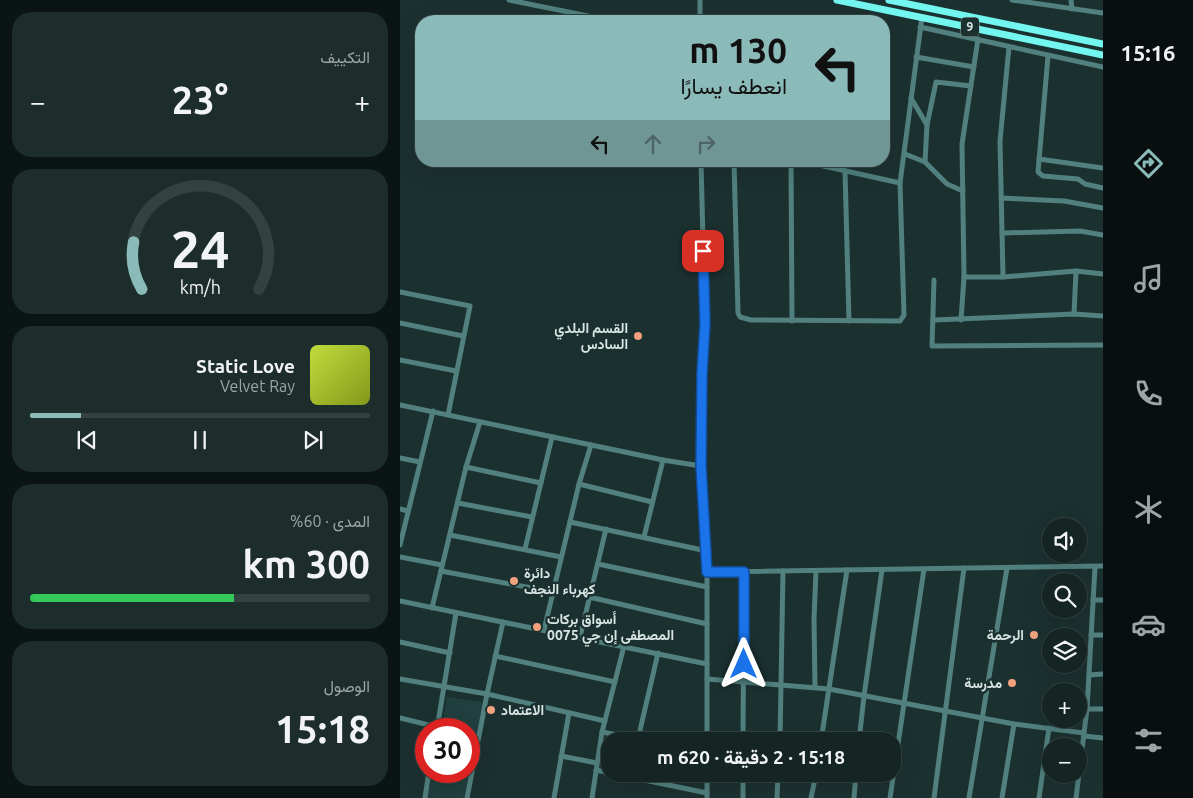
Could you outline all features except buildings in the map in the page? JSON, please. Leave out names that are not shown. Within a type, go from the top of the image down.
[{"type":"highway","name":"9","points":[[837,0],[1103,55]]},
{"type":"highway","name":"9","points":[[889,0],[921,3],[1103,44]]},
{"type":"street","points":[[509,0],[583,15]]},
{"type":"street","points":[[1012,0],[1103,13]]},
{"type":"street","points":[[1071,0],[1072,9]]},
{"type":"street","points":[[700,1],[700,15]]},
{"type":"street","points":[[734,167],[738,313],[740,317],[744,320],[792,321],[900,321],[903,319],[900,183],[922,17]]},
{"type":"street","points":[[920,27],[1103,67]]},
{"type":"street","points":[[961,320],[964,277],[962,144],[978,39]]},
{"type":"street","points":[[1003,277],[1000,141],[1009,47]]},
{"type":"street","points":[[1048,56],[1038,172],[1040,175],[1078,179],[1085,184],[1103,188]]},
{"type":"street","points":[[916,58],[974,67]]},
{"type":"street","points":[[925,162],[927,125],[936,82],[971,86]]},
{"type":"street","points":[[911,98],[927,125]]},
{"type":"street","points":[[905,154],[925,162],[947,184],[963,191]]},
{"type":"street","points":[[1039,159],[1103,168]]},
{"type":"street","points":[[701,167],[705,323],[702,374],[701,466],[707,551],[707,732]]},
{"type":"street","points":[[791,167],[792,321]]},
{"type":"street","points":[[827,167],[900,183]]},
{"type":"street","points":[[845,171],[849,321]]},
{"type":"street","points":[[1001,198],[1064,201],[1103,208]]},
{"type":"street","points":[[1002,233],[1080,231],[1103,235]]},
{"type":"street","points":[[964,277],[1003,277],[1076,271],[1103,274]]},
{"type":"street","points":[[1074,314],[1076,271]]},
{"type":"street","points":[[934,280],[932,346],[1103,345]]},
{"type":"street","points":[[400,292],[470,306],[448,415]]},
{"type":"street","points":[[934,320],[1074,314],[1103,316]]},
{"type":"street","points":[[400,323],[463,336]]},
{"type":"street","points":[[400,360],[456,372]]},
{"type":"street","points":[[400,405],[663,460],[701,466]]},
{"type":"street","points":[[400,545],[433,412]]},
{"type":"street","points":[[432,608],[466,467],[480,422]]},
{"type":"street","points":[[525,549],[552,437]]},
{"type":"street","points":[[544,630],[579,484],[591,445]]},
{"type":"street","points":[[400,458],[420,462]]},
{"type":"street","points":[[644,537],[663,460]]},
{"type":"street","points":[[466,467],[540,483]]},
{"type":"street","points":[[579,484],[652,502]]},
{"type":"street","points":[[458,503],[532,517]]},
{"type":"street","points":[[400,510],[408,511]]},
{"type":"street","points":[[570,522],[707,551]]},
{"type":"street","points":[[580,637],[606,530]]},
{"type":"street","points":[[450,535],[561,557]]},
{"type":"street","points":[[400,557],[442,565]]},
{"type":"street","points":[[598,564],[707,587]]},
{"type":"street","points":[[1095,566],[1087,709],[1103,709]]},
{"type":"street","points":[[707,572],[1103,566]]},
{"type":"street","points":[[934,798],[964,568]]},
{"type":"street","points":[[969,798],[1007,568]]},
{"type":"street","points":[[890,798],[924,569]]},
{"type":"street","points":[[822,732],[847,570]]},
{"type":"street","points":[[861,732],[882,570]]},
{"type":"street","points":[[441,571],[553,592]]},
{"type":"street","points":[[780,732],[783,571]]},
{"type":"street","points":[[815,688],[814,619],[816,571]]},
{"type":"street","points":[[743,732],[744,572]]},
{"type":"street","points":[[589,597],[707,624]]},
{"type":"street","points":[[1093,600],[1103,600]]},
{"type":"street","points":[[400,601],[707,664]]},
{"type":"street","points":[[439,718],[456,613]]},
{"type":"street","points":[[467,798],[503,622]]},
{"type":"street","points":[[1091,635],[1103,635]]},
{"type":"street","points":[[400,642],[450,652]]},
{"type":"street","points":[[602,732],[624,646]]},
{"type":"street","points":[[640,732],[658,653]]},
{"type":"street","points":[[495,656],[614,682]]},
{"type":"street","points":[[1089,675],[1103,674]]},
{"type":"street","points":[[400,679],[487,694],[605,721]]},
{"type":"street","points":[[707,679],[829,689],[904,702],[983,719],[1042,727]]},
{"type":"street","points":[[554,798],[569,713]]},
{"type":"street","points":[[400,718],[415,722]]},
{"type":"street","points":[[1002,798],[1014,724]]},
{"type":"street","points":[[1039,798],[1048,728],[1103,738]]},
{"type":"street","points":[[1076,798],[1085,728]]},
{"type":"street","points":[[592,798],[601,738]]},
{"type":"street","points":[[561,756],[597,764]]},
{"type":"street","points":[[596,770],[601,771]]},
{"type":"street","points":[[650,782],[707,795],[707,782]]},
{"type":"street","points":[[743,782],[743,798]]},
{"type":"street","points":[[777,798],[778,782]]},
{"type":"street","points":[[811,798],[814,782]]},
{"type":"street","points":[[854,798],[855,782]]},
{"type":"street","points":[[425,798],[427,783]]},
{"type":"shaded area","points":[[447,697],[483,702],[480,718],[443,718]]},
{"type":"shaded area","points":[[430,783],[467,783],[464,798],[427,798]]},
{"type":"place","name":"القسم البلدي السادس","points":[[638,336]]},
{"type":"place","name":"دائرة كهرباء النجف","points":[[514,581]]},
{"type":"place","name":"أسواق بركات المصطفی إن جي 0075","points":[[537,627]]},
{"type":"place","name":"الرحمة","points":[[1034,635]]},
{"type":"place","name":"مدرسة","points":[[1012,683]]},
{"type":"place","name":"الاعتماد","points":[[491,710]]},
{"type":"route","points":[[703,251],[705,323],[702,374],[701,466],[707,572],[744,572],[744,664]]}]
